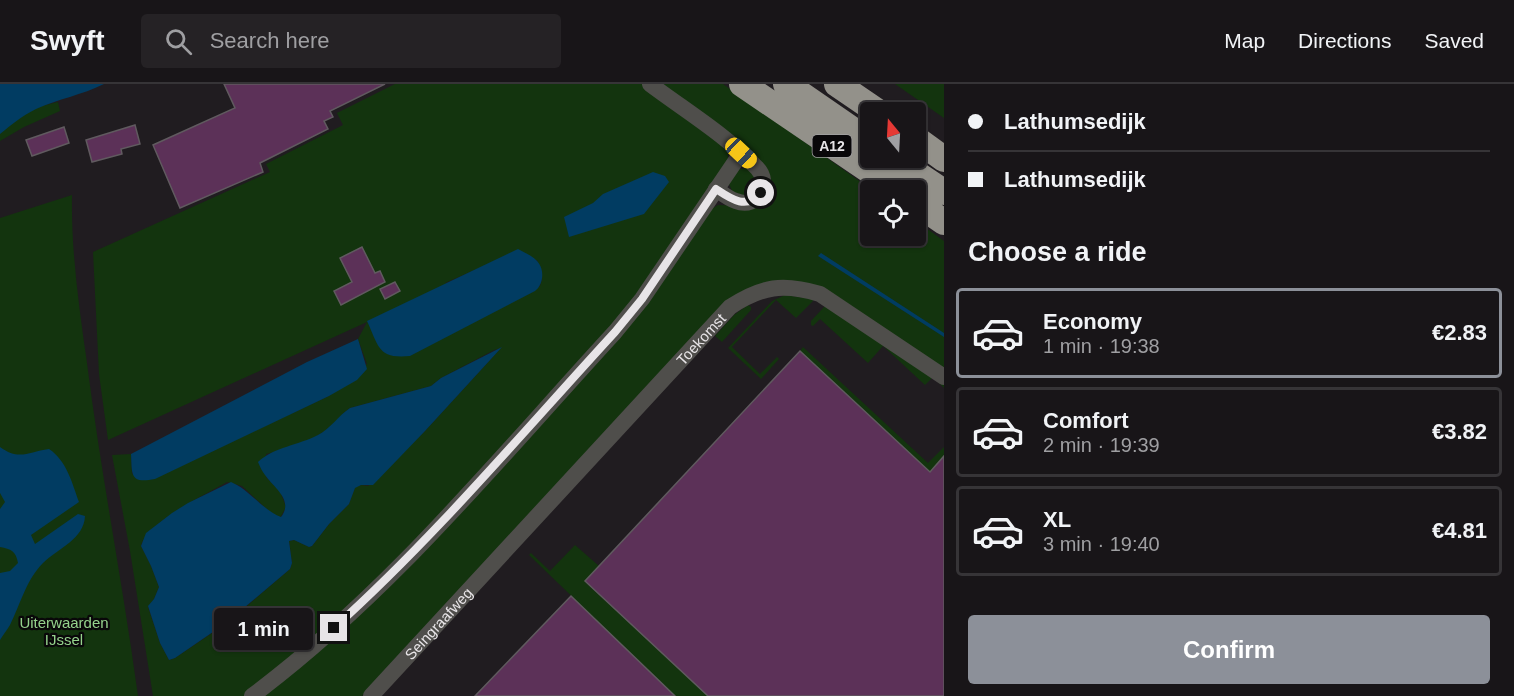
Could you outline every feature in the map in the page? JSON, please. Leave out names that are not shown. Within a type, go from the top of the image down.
[{"type":"highway","name":"A12","points":[[742,84],[883,180]]},
{"type":"highway","name":"A12","points":[[786,84],[860,135]]},
{"type":"highway","points":[[837,84],[863,102]]},
{"type":"highway","points":[[926,146],[944,159]]},
{"type":"highway","points":[[908,168],[944,192]]},
{"type":"highway","points":[[926,210],[944,222]]},
{"type":"street","points":[[650,84],[741,153],[762,174],[761,193],[757,198],[746,203],[737,202],[716,189]]},
{"type":"street","points":[[252,696],[328,634],[380,587],[434,531],[622,324],[642,299],[741,153]]},
{"type":"street","name":"Toekomst","points":[[506,551],[730,307],[756,293],[769,288],[790,287],[820,294],[944,377]]},
{"type":"street","name":"Seingraafweg","points":[[371,696],[506,551]]},
{"type":"green space","points":[[395,84],[644,84],[728,149],[728,161],[642,293],[418,543],[291,660],[244,696],[153,696],[112,455],[131,454],[132,474],[273,422],[329,396],[367,364],[358,339],[367,322],[108,440],[99,374],[93,252],[270,172],[266,164],[343,125],[337,113]],"holes":[[[537,260],[542,279],[540,286],[518,299],[445,283],[477,269]],[[501,348],[425,431],[368,486],[355,487],[349,504],[312,546],[309,547],[294,540],[289,541],[292,563],[290,569],[227,623],[169,660],[160,643],[148,607],[159,587],[141,546],[145,537],[154,528],[192,501],[227,482],[242,486],[270,512],[280,518],[286,507],[280,491],[266,477],[266,454],[293,447],[318,435],[333,425],[350,408],[431,386],[441,378]]]},
{"type":"green space","points":[[654,84],[723,84],[860,181],[860,246],[926,246],[926,228],[944,241],[944,369],[824,288],[765,282],[420,632],[362,696],[254,696],[474,492],[707,212],[718,205],[746,206],[769,186]]},
{"type":"green space","points":[[895,84],[944,84],[944,118],[926,106],[926,102],[921,102]]},
{"type":"green space","points":[[58,102],[60,111],[0,141],[0,116]]},
{"type":"green space","points":[[749,168],[759,178],[750,197],[733,193],[729,184],[739,169]]},
{"type":"green space","name":"Uiterwaarden IJssel","points":[[72,195],[74,258],[81,321],[138,696],[0,696],[0,218]]},
{"type":"green space","points":[[785,295],[813,301],[796,318],[776,300],[732,347],[760,374],[777,357],[779,359],[761,379],[728,348],[772,301]]},
{"type":"green space","points":[[748,305],[751,310],[722,342],[715,336],[734,315]]},
{"type":"green space","points":[[827,306],[944,384],[944,388],[933,377],[925,385],[883,346],[868,363],[820,319],[813,326],[811,325],[811,321]]},
{"type":"green space","points":[[803,347],[928,463],[944,447],[944,456],[930,472],[800,351]]},
{"type":"green space","points":[[575,545],[599,566],[585,582],[708,696],[675,696],[529,555],[531,553],[550,571]]},
{"type":"water","points":[[0,84],[104,84],[36,109],[0,134]]},
{"type":"water","points":[[653,172],[665,176],[669,182],[644,214],[569,237],[564,217],[593,203],[603,194]]},
{"type":"water","points":[[518,249],[534,258],[541,267],[542,280],[535,291],[410,356],[385,353],[377,344],[367,321]]},
{"type":"water","points":[[821,253],[944,333],[944,337],[818,256]]},
{"type":"water","points":[[358,339],[367,369],[357,380],[329,396],[155,479],[141,480],[134,476],[131,454],[307,362]]},
{"type":"water","points":[[502,347],[373,485],[361,485],[355,488],[349,504],[312,546],[309,547],[294,540],[289,541],[292,563],[290,569],[226,623],[169,660],[160,643],[148,606],[159,587],[141,546],[146,533],[188,503],[231,482],[281,517],[284,511],[284,500],[258,462],[264,457],[318,435],[350,408],[431,386],[441,378]]},
{"type":"water","points":[[0,447],[18,455],[49,449],[65,466],[74,487],[79,502],[31,535],[35,544],[78,514],[85,516],[84,524],[75,537],[43,563],[32,577],[10,625],[0,640],[0,573],[10,571],[18,563],[12,551],[0,547],[0,509],[5,502],[0,493]]},
{"type":"building","points":[[224,84],[385,84],[330,111],[333,117],[324,121],[328,129],[260,163],[263,172],[180,208],[153,145],[235,108]]},
{"type":"building","points":[[135,125],[140,144],[121,149],[122,154],[92,162],[86,140]]},
{"type":"building","points":[[64,127],[69,143],[32,156],[26,140]]},
{"type":"building","points":[[362,247],[375,273],[380,271],[385,282],[341,305],[334,291],[352,282],[340,258]]},
{"type":"building","points":[[395,282],[400,291],[385,299],[380,289]]},
{"type":"building","points":[[800,351],[930,472],[944,456],[944,696],[708,696],[585,581]]},
{"type":"building","points":[[571,596],[675,696],[475,696]]},
{"type":"route","points":[[334,628],[380,587],[434,531],[615,332],[642,299],[716,189],[737,202],[746,203],[757,198],[761,193]]}]
